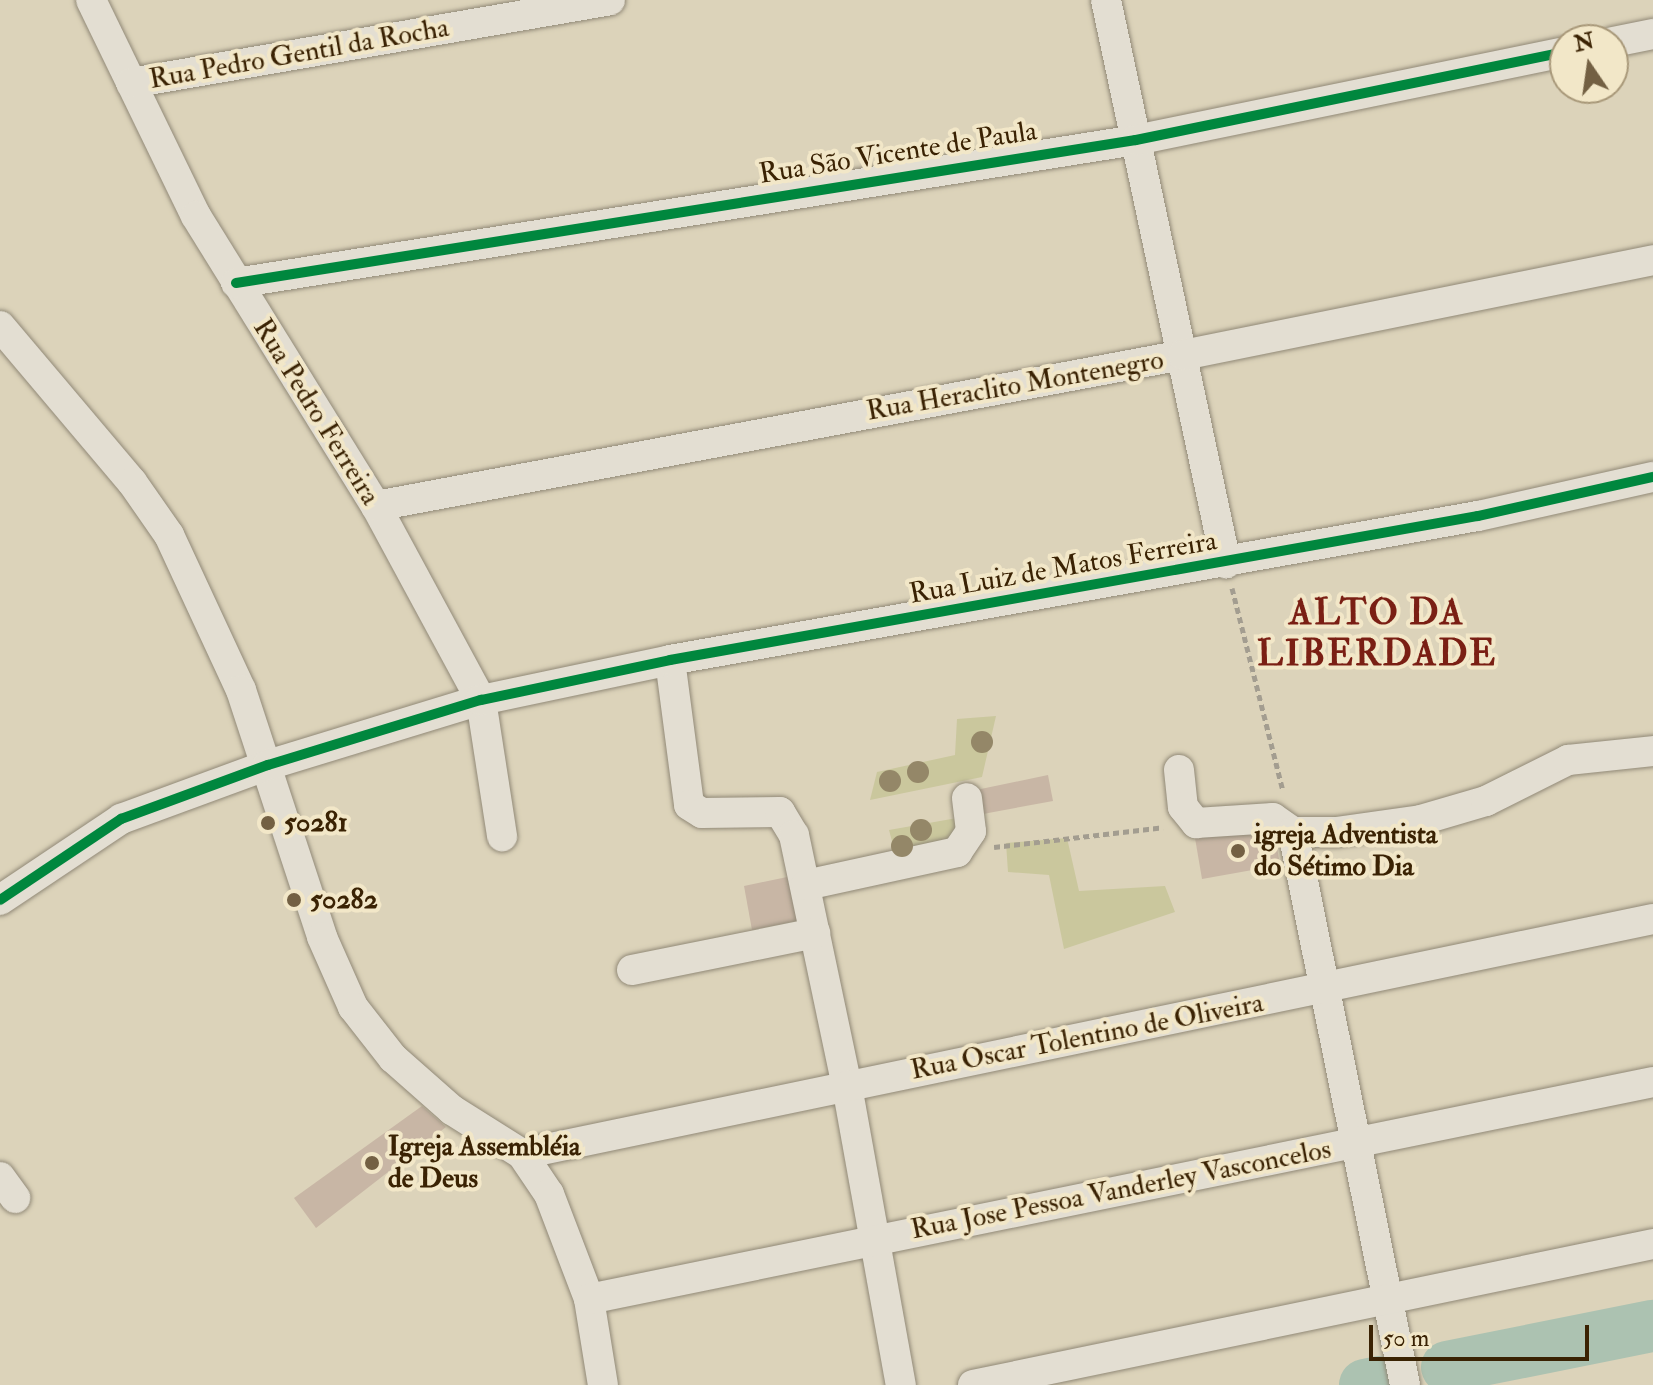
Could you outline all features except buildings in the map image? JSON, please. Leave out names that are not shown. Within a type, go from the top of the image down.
[{"type":"street","name":"Rua Pedro Ferreira","points":[[91,0],[196,216],[376,506],[481,700],[502,836]]},
{"type":"street","name":"Rua Pedro Gentil da Rocha","points":[[131,83],[610,0]]},
{"type":"street","points":[[1106,0],[1226,563]]},
{"type":"street","points":[[1629,39],[1653,34]]},
{"type":"street","name":"Rua São Vicente de Paula","points":[[236,283],[1136,140],[1549,55]]},
{"type":"street","name":"Rua Heraclito Montenegro","points":[[376,506],[1183,355],[1653,260]]},
{"type":"street","points":[[0,326],[132,482],[169,535],[211,618],[268,765],[322,937],[353,1007],[393,1058],[452,1110],[522,1154],[563,1225],[589,1299],[603,1385]]},
{"type":"street","name":"Rua Luiz de Matos Ferreira","points":[[0,900],[121,819],[268,765],[481,700],[670,660],[1226,563],[1653,477]]},
{"type":"street","points":[[670,660],[689,805],[702,813],[780,812],[794,835],[847,1086],[901,1385]]},
{"type":"street","points":[[1179,770],[1183,807],[1196,823],[1273,818],[1293,832],[1376,829],[1486,801],[1568,760],[1653,751]]},
{"type":"street","points":[[806,885],[957,852],[971,831],[967,798]]},
{"type":"street","points":[[1293,832],[1405,1385]]},
{"type":"street","name":"Rua Oscar Tolentino de Oliveira","points":[[522,1154],[1653,919]]},
{"type":"street","points":[[632,970],[815,933]]},
{"type":"street","name":"Rua Jose Pessoa Vanderley Vasconcelos","points":[[589,1299],[873,1237],[1356,1144],[1653,1082]]},
{"type":"street","points":[[973,1385],[1653,1244]]},
{"type":"path","points":[[1226,563],[1293,832]]},
{"type":"path","points":[[957,852],[1196,823]]},
{"type":"shaded area","points":[[996,716],[982,777],[870,800],[877,772],[955,755],[957,719]]},
{"type":"shaded area","points":[[957,818],[954,849],[897,860],[889,830]]},
{"type":"shaded area","points":[[1067,838],[1079,891],[1165,886],[1175,912],[1064,949],[1049,875],[1008,872],[1006,843]]},
{"type":"waterway","points":[[1447,1367],[1653,1326]]},
{"type":"waterway","points":[[1365,1385],[1379,1382]]},
{"type":"cycle path","points":[[236,283],[1136,140],[1549,55]]},
{"type":"cycle path","points":[[0,900],[121,819],[268,765],[481,700],[670,660],[1478,516],[1653,477]]},
{"type":"place","name":"50281","points":[[268,823]]},
{"type":"place","name":"igreja Adventista do Sétimo Dia","points":[[1238,851]]},
{"type":"place","name":"50282","points":[[294,900]]},
{"type":"place","name":"Igreja Assembléia de Deus","points":[[372,1163]]},
{"type":"district","name":"ALTO DA LIBERDADE","points":[[1377,632]]}]
